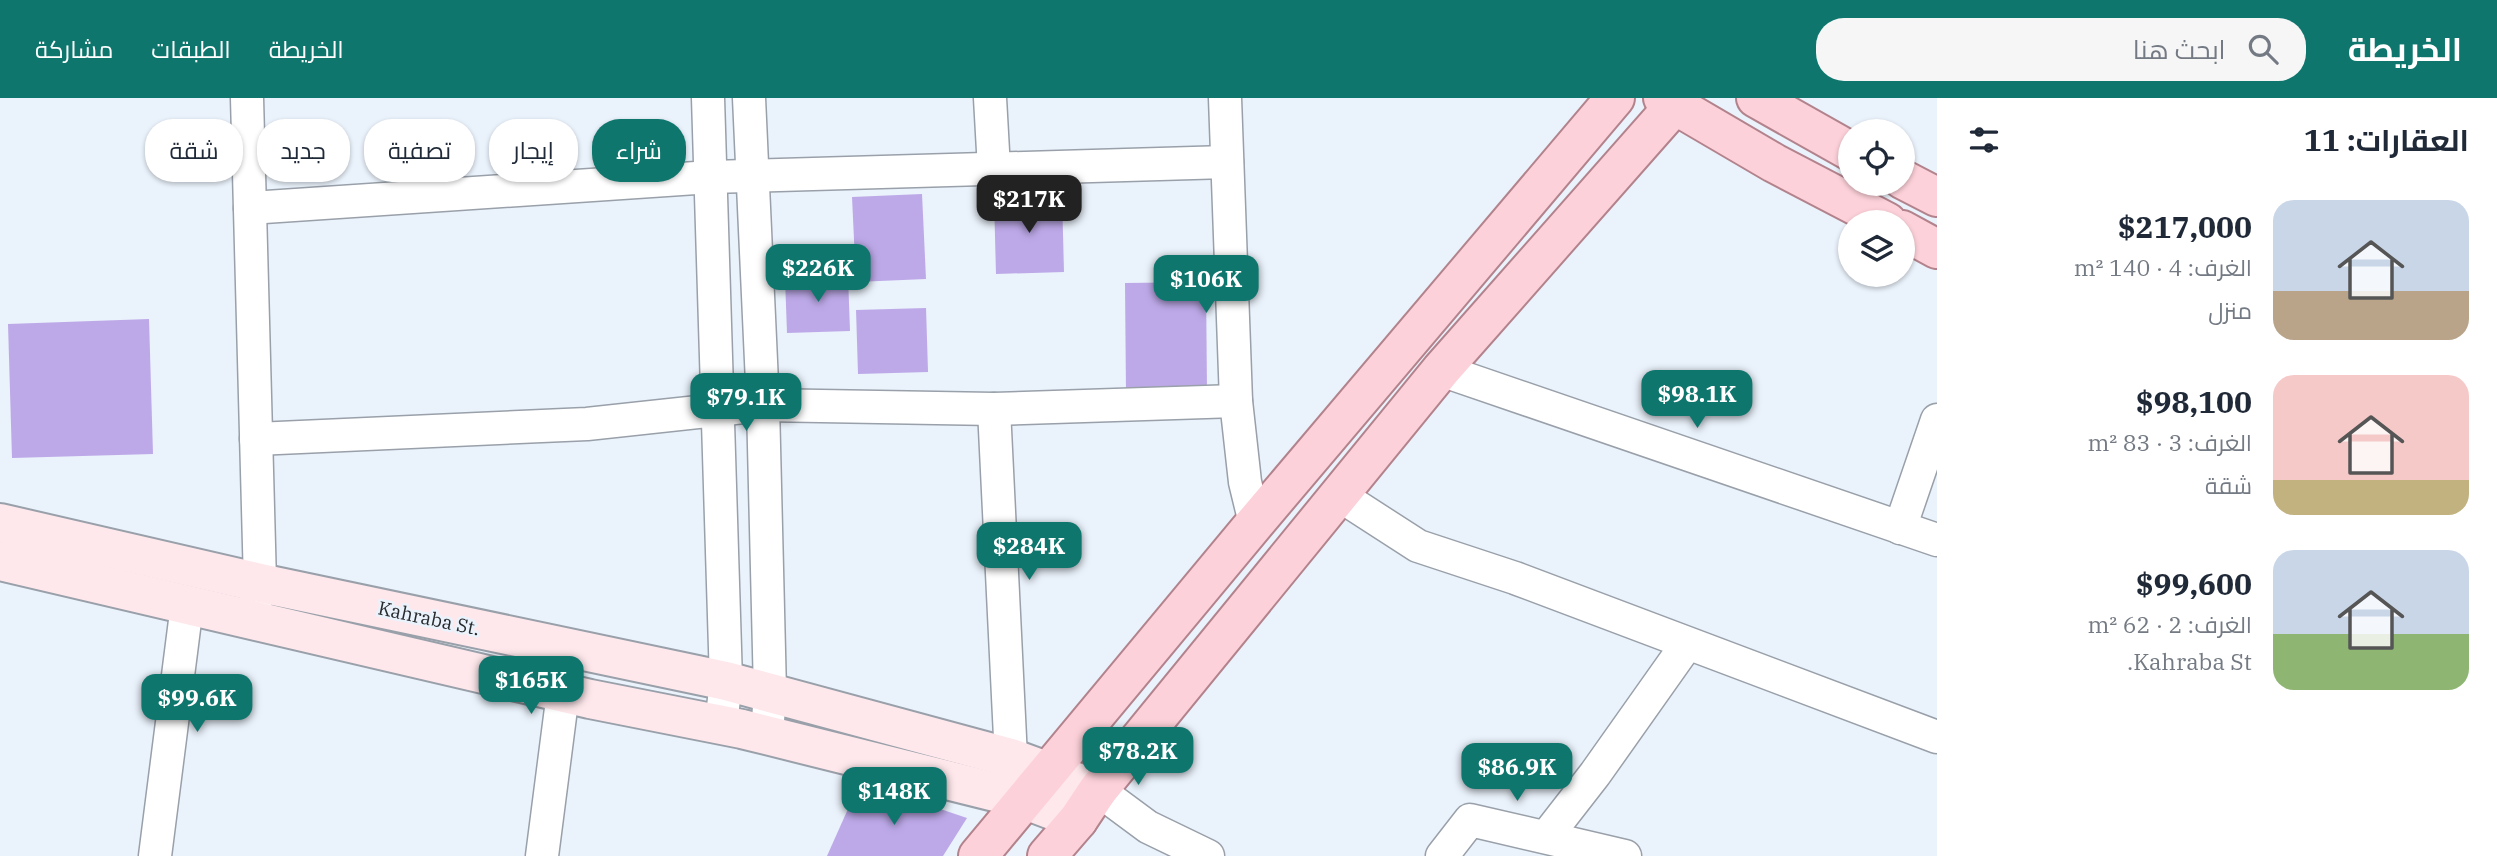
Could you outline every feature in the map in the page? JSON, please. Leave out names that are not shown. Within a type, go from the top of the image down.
[{"type":"main road","points":[[978,856],[1023,799],[1049,772],[1255,523],[1615,98]]},
{"type":"main road","points":[[1756,98],[1838,144]]},
{"type":"main road","points":[[1047,856],[1441,370],[1673,101],[1774,163],[1864,210]]},
{"type":"main road","points":[[1915,186],[1937,197]]},
{"type":"main road","points":[[1915,237],[1937,249]]},
{"type":"main road","name":"Kahraba St.","points":[[0,523],[260,583],[770,692],[1011,758],[1049,772],[1088,805]]},
{"type":"main road","points":[[0,561],[563,693],[767,735],[1023,799],[1088,805]]},
{"type":"street","points":[[247,98],[260,583],[251,620]]},
{"type":"street","points":[[708,98],[726,681],[721,725]]},
{"type":"street","points":[[749,98],[764,405],[770,692],[767,735]]},
{"type":"street","points":[[990,98],[993,169]]},
{"type":"street","points":[[1225,98],[1236,401],[1245,482],[1255,523]]},
{"type":"street","points":[[250,208],[711,177],[1227,162]]},
{"type":"street","points":[[1441,370],[1937,540]]},
{"type":"street","points":[[256,439],[587,424],[764,405],[994,409],[1236,401]]},
{"type":"street","points":[[994,409],[1011,758]]},
{"type":"street","points":[[1900,528],[1937,420]]},
{"type":"street","points":[[1339,495],[1418,546],[1515,578],[1937,737]]},
{"type":"street","points":[[155,856],[187,605]]},
{"type":"street","points":[[1546,837],[1595,774],[1687,644]]},
{"type":"street","points":[[542,856],[563,693]]},
{"type":"street","points":[[1088,805],[1147,827],[1208,856]]},
{"type":"street","points":[[1443,856],[1470,820],[1625,856]]},
{"type":"building","points":[[922,194],[926,279],[856,282],[852,197]]},
{"type":"building","points":[[1062,196],[1064,272],[996,274],[994,198]]},
{"type":"building","points":[[848,276],[850,331],[787,333],[785,278]]},
{"type":"building","points":[[1206,282],[1207,392],[1126,394],[1125,283]]},
{"type":"building","points":[[926,308],[928,372],[858,374],[856,310]]},
{"type":"building","points":[[149,319],[153,454],[12,458],[8,324]]},
{"type":"building","points":[[860,782],[967,818],[943,856],[827,856]]}]
